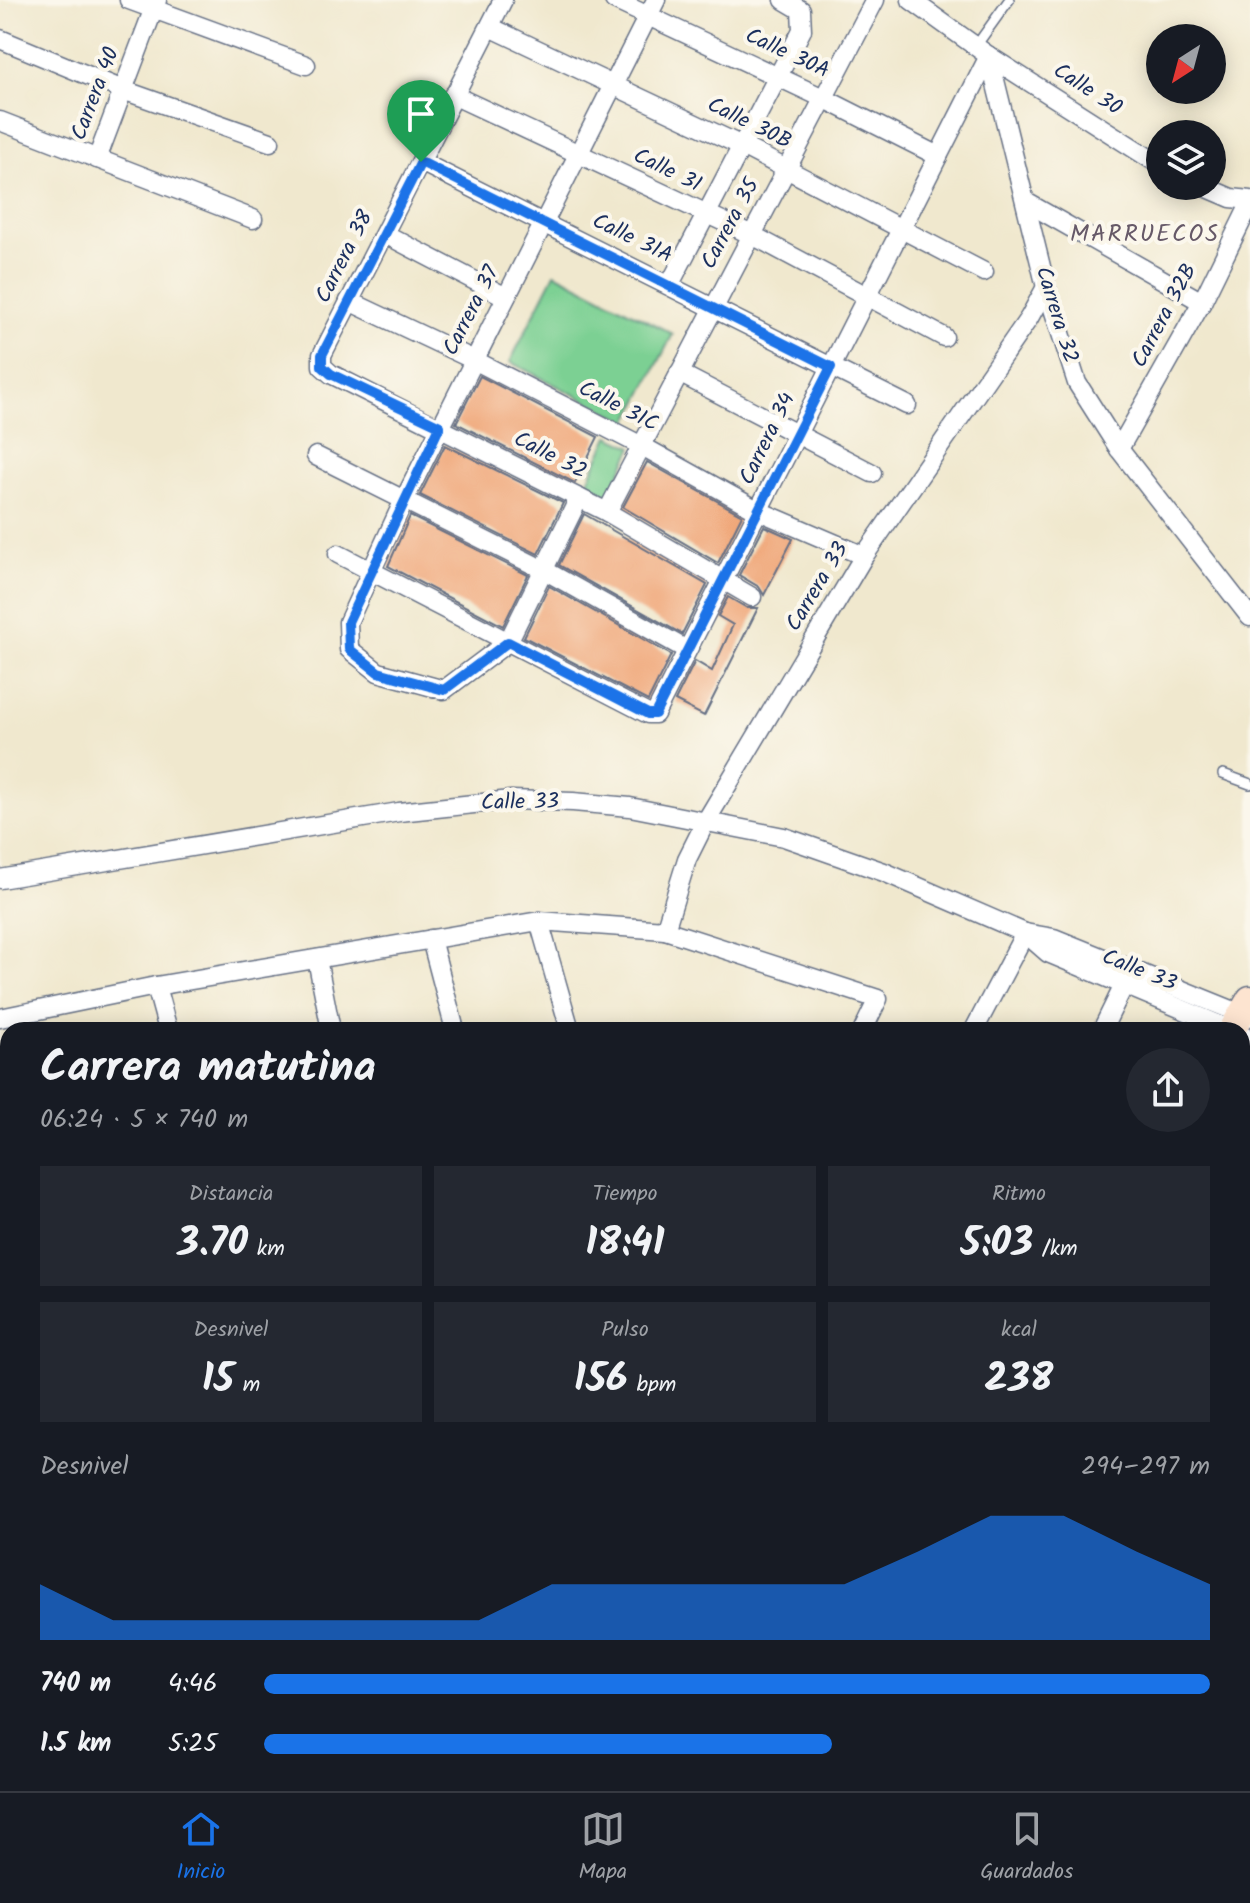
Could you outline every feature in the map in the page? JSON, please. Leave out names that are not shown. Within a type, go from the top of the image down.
[{"type":"street","points":[[129,0],[156,5],[306,65]]},
{"type":"street","name":"Carrera 38","points":[[322,366],[322,355],[503,0]]},
{"type":"street","name":"Calle 30A","points":[[614,0],[652,8],[938,156]]},
{"type":"street","name":"Carrera 35","points":[[607,512],[875,0]]},
{"type":"street","points":[[911,0],[983,51]]},
{"type":"street","name":"Carrera 40","points":[[97,159],[156,5]]},
{"type":"street","points":[[670,284],[802,30],[792,5]]},
{"type":"street","name":"Carrera 37","points":[[508,642],[444,690],[378,672],[349,649],[348,622],[440,426],[615,87],[652,8]]},
{"type":"street","name":"Calle 30B","points":[[490,27],[742,146],[984,272]]},
{"type":"street","points":[[0,39],[123,90],[270,142]]},
{"type":"street","name":"Carrera 34","points":[[508,642],[648,714],[655,714],[938,156],[983,51]]},
{"type":"street","name":"Calle 30","points":[[983,51],[1146,156]]},
{"type":"street","name":"Carrera 32","points":[[983,51],[1026,202],[1046,287],[1077,383],[1119,449],[1250,617]]},
{"type":"street","name":"Calle 31","points":[[453,95],[705,216],[752,235],[944,337]]},
{"type":"street","points":[[0,121],[253,219]]},
{"type":"street","name":"Calle 31A","points":[[421,162],[907,405]]},
{"type":"street","points":[[1226,196],[1250,202]]},
{"type":"street","points":[[1026,202],[1202,302]]},
{"type":"street","name":"Carrera 32B","points":[[1119,449],[1202,302],[1250,202]]},
{"type":"street","points":[[385,234],[506,297]]},
{"type":"street","name":"Carrera 33","points":[[665,930],[687,859],[706,821],[864,556],[1029,318],[1046,287]]},
{"type":"street","name":"Calle 31C","points":[[349,301],[474,360],[642,446],[759,511],[864,556]]},
{"type":"street","name":"Calle 32","points":[[322,366],[607,512],[752,597]]},
{"type":"street","points":[[679,373],[872,473]]},
{"type":"street","points":[[316,456],[544,570],[687,650]]},
{"type":"street","points":[[338,554],[508,642],[579,498]]},
{"type":"street","name":"Calle 33","points":[[0,879],[399,812],[511,800],[630,807],[784,837],[884,872],[1025,933],[1054,938],[1133,968],[1243,1019]]},
{"type":"street","points":[[539,921],[568,1022]]},
{"type":"street","points":[[0,1018],[156,986],[539,921],[665,930],[878,999],[867,1022]]},
{"type":"street","points":[[978,1022],[1025,933]]},
{"type":"street","name":"Calle 33","points":[[1025,933],[1048,953],[1124,986],[1243,1019]]},
{"type":"street","points":[[431,939],[453,1022]]},
{"type":"street","points":[[317,959],[329,1022]]},
{"type":"street","points":[[1106,1022],[1133,968]]},
{"type":"street","points":[[156,986],[166,1022]]},
{"type":"lane","points":[[983,51],[1009,0]]},
{"type":"lane","points":[[1223,774],[1250,784]]},
{"type":"green space","points":[[555,273],[673,334],[628,422],[510,362]]},
{"type":"green space","points":[[609,436],[633,447],[606,501],[584,489]]},
{"type":"building","points":[[480,376],[598,437],[575,483],[456,423]]},
{"type":"building","points":[[445,445],[563,503],[538,554],[420,495]]},
{"type":"building","points":[[647,462],[742,515],[718,563],[623,507]]},
{"type":"building","points":[[584,514],[707,585],[682,634],[559,565]]},
{"type":"building","points":[[410,516],[528,575],[503,626],[388,566]]},
{"type":"building","points":[[764,526],[793,539],[764,595],[759,587],[739,575]]},
{"type":"building","points":[[549,586],[671,655],[648,701],[524,637]]},
{"type":"building","points":[[728,597],[747,608],[758,608],[704,716],[675,701],[695,661],[712,671],[733,625],[718,616]]},
{"type":"district","name":"MARRUECOS","points":[[1145,234]]},
{"type":"route","points":[[421,162],[831,367],[655,714],[648,714],[508,642],[444,690],[399,681],[378,672],[349,649],[348,622],[440,426],[331,374],[322,366],[322,355],[421,162]]}]
